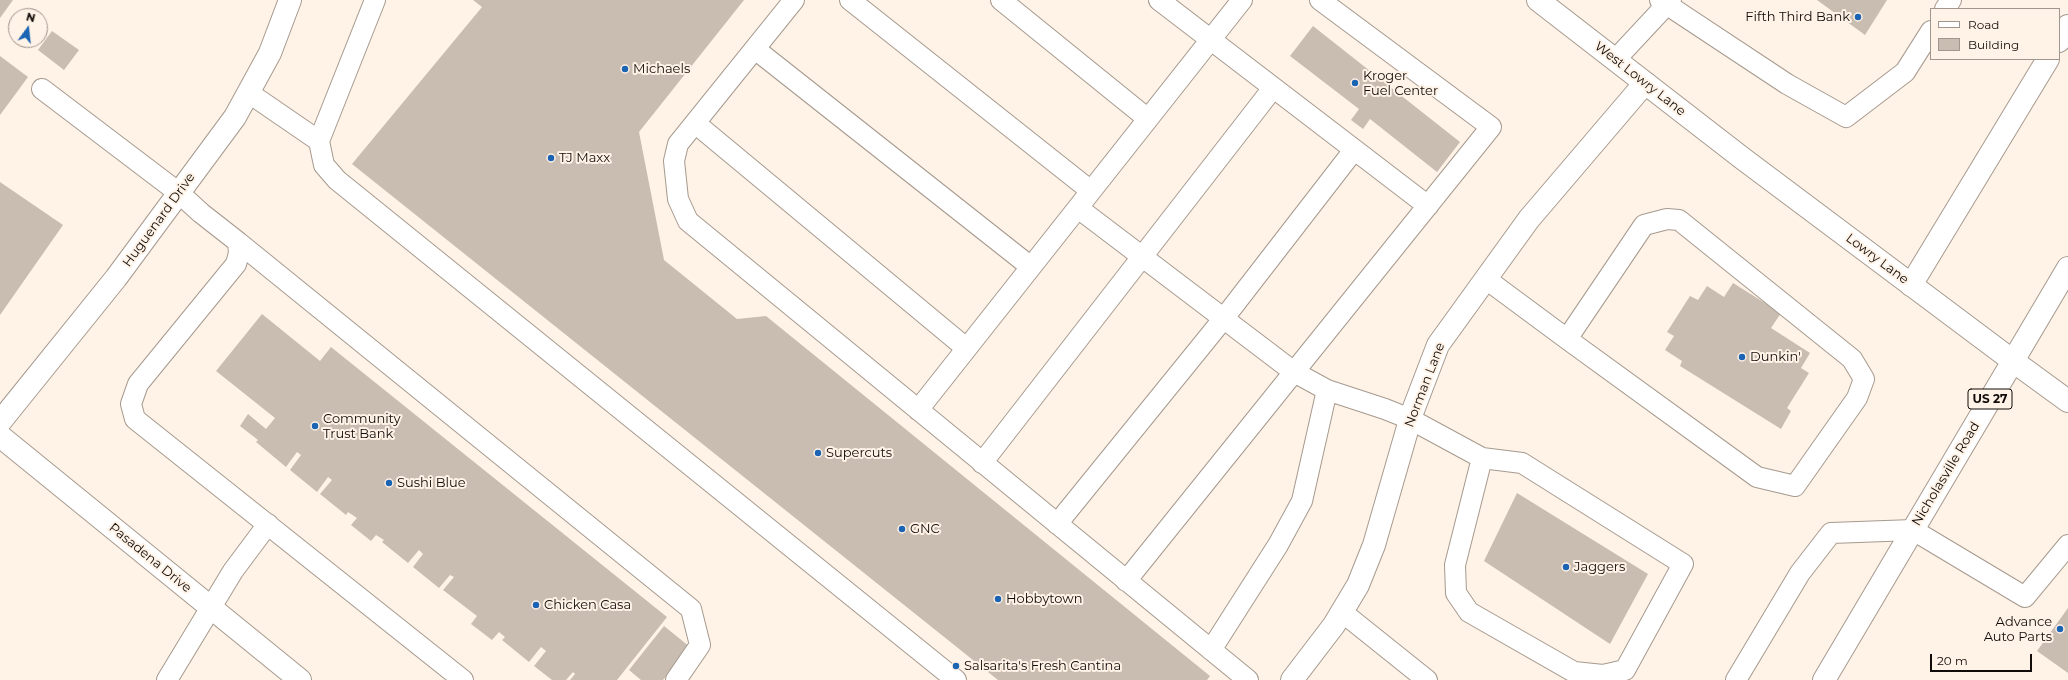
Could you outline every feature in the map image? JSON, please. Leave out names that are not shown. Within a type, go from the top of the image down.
[{"type":"street","name":"Huguenard Drive","points":[[0,422],[116,278],[235,117],[270,53],[290,0]]},
{"type":"street","name":"West Lowry Lane","points":[[1538,0],[1742,158]]},
{"type":"street","points":[[2060,39],[2068,26]]},
{"type":"street","points":[[1911,285],[2047,60]]},
{"type":"street","name":"Norman Lane","points":[[1294,679],[1342,612],[1358,585],[1374,546],[1410,419],[1438,345],[1529,219],[1645,83]]},
{"type":"street","name":"Lowry Lane","points":[[1742,158],[2068,401]]},
{"type":"street","name":"Nicholasville Road","points":[[1824,680],[2068,268]]},
{"type":"street","name":"Pasadena Drive","points":[[0,436],[300,680]]},
{"type":"lane","points":[[375,0],[319,141],[324,165],[337,180],[956,680]]},
{"type":"lane","points":[[794,0],[678,144],[674,161],[678,199],[688,221],[1248,680]]},
{"type":"lane","points":[[850,0],[1091,191]]},
{"type":"lane","points":[[1001,0],[1148,119]]},
{"type":"lane","points":[[1160,0],[1210,40],[1428,206]]},
{"type":"lane","points":[[918,410],[1242,0]]},
{"type":"lane","points":[[1126,581],[1491,127],[1320,0]]},
{"type":"lane","points":[[1615,60],[1666,2],[1787,84],[1846,117],[1905,72],[1930,33]]},
{"type":"lane","points":[[755,49],[1031,266]]},
{"type":"lane","points":[[982,463],[1273,88]]},
{"type":"lane","points":[[42,89],[179,193],[201,213],[691,609],[700,645],[676,680]]},
{"type":"lane","points":[[249,92],[319,141]]},
{"type":"lane","points":[[695,123],[966,348]]},
{"type":"lane","points":[[1057,524],[1224,318],[1354,150]]},
{"type":"lane","points":[[1078,208],[1294,372],[1327,390],[1410,419],[1482,458],[1522,463],[1683,564],[1625,670],[1603,674],[1574,672],[1469,612],[1456,592],[1455,565],[1482,458]]},
{"type":"lane","points":[[1486,279],[1567,340],[1757,477],[1795,486],[1856,398],[1864,379],[1852,359],[1679,220],[1667,219],[1644,225],[1567,340]]},
{"type":"lane","points":[[238,242],[239,253],[236,264],[138,384],[131,404],[136,419],[464,680]]},
{"type":"lane","points":[[1211,650],[1278,545],[1302,501],[1327,390]]},
{"type":"lane","points":[[167,680],[212,608],[233,571],[268,524]]},
{"type":"lane","points":[[1736,680],[1800,573],[1830,533],[1913,530],[2025,597],[2068,545]]},
{"type":"lane","points":[[1342,612],[1427,680]]},
{"type":"building","points":[[0,0],[13,0],[0,18]]},
{"type":"building","points":[[473,0],[744,0],[639,132],[664,260],[737,319],[766,316],[1210,676],[1207,680],[998,680],[352,164],[482,7]]},
{"type":"building","name":"Fifth Third Bank","points":[[1817,0],[1887,0],[1865,35]]},
{"type":"building","name":"Kroger Fuel Center","points":[[1313,26],[1460,142],[1437,172],[1370,119],[1363,129],[1351,120],[1359,109],[1290,56]]},
{"type":"building","points":[[52,31],[79,50],[64,70],[38,50],[39,48],[48,48],[48,36]]},
{"type":"building","points":[[0,56],[28,77],[0,115]]},
{"type":"building","points":[[0,182],[63,225],[0,315]]},
{"type":"building","name":"Dunkin'","points":[[1733,283],[1781,313],[1771,328],[1810,353],[1801,368],[1809,373],[1787,408],[1791,411],[1781,429],[1680,366],[1682,361],[1665,350],[1674,336],[1667,332],[1690,296],[1698,300],[1707,286],[1724,297]]},
{"type":"building","points":[[262,314],[320,361],[331,347],[667,617],[617,680],[570,680],[575,674],[573,672],[566,680],[552,680],[534,666],[546,651],[541,647],[529,662],[502,640],[505,637],[499,632],[492,640],[471,624],[477,616],[443,590],[454,577],[450,575],[439,588],[413,567],[423,554],[419,550],[408,563],[382,542],[384,540],[376,535],[371,541],[351,525],[357,518],[348,512],[346,515],[320,494],[332,480],[328,477],[317,492],[290,470],[301,455],[297,452],[286,467],[256,442],[258,440],[240,426],[248,414],[266,429],[275,418],[216,371]]},
{"type":"building","name":"Jaggers","points":[[1517,493],[1648,574],[1610,644],[1484,561]]},
{"type":"building","name":"Advance Auto Parts","points":[[2068,608],[2068,673],[2037,651]]},
{"type":"building","points":[[664,626],[690,647],[663,680],[641,680],[629,670]]},
{"type":"place","name":"Fifth Third Bank","points":[[1858,17]]},
{"type":"place","name":"Michaels","points":[[625,69]]},
{"type":"place","name":"Kroger Fuel Center","points":[[1355,83]]},
{"type":"place","name":"TJ Maxx","points":[[551,158]]},
{"type":"place","name":"Dunkin'","points":[[1742,357]]},
{"type":"place","name":"Community Trust Bank","points":[[315,426]]},
{"type":"place","name":"Supercuts","points":[[818,453]]},
{"type":"place","name":"Sushi Blue","points":[[389,483]]},
{"type":"place","name":"GNC","points":[[902,529]]},
{"type":"place","name":"Jaggers","points":[[1566,567]]},
{"type":"place","name":"Hobbytown","points":[[998,599]]},
{"type":"place","name":"Chicken Casa","points":[[536,605]]},
{"type":"place","name":"Advance Auto Parts","points":[[2060,629]]},
{"type":"place","name":"Salsarita's Fresh Cantina","points":[[956,666]]}]
